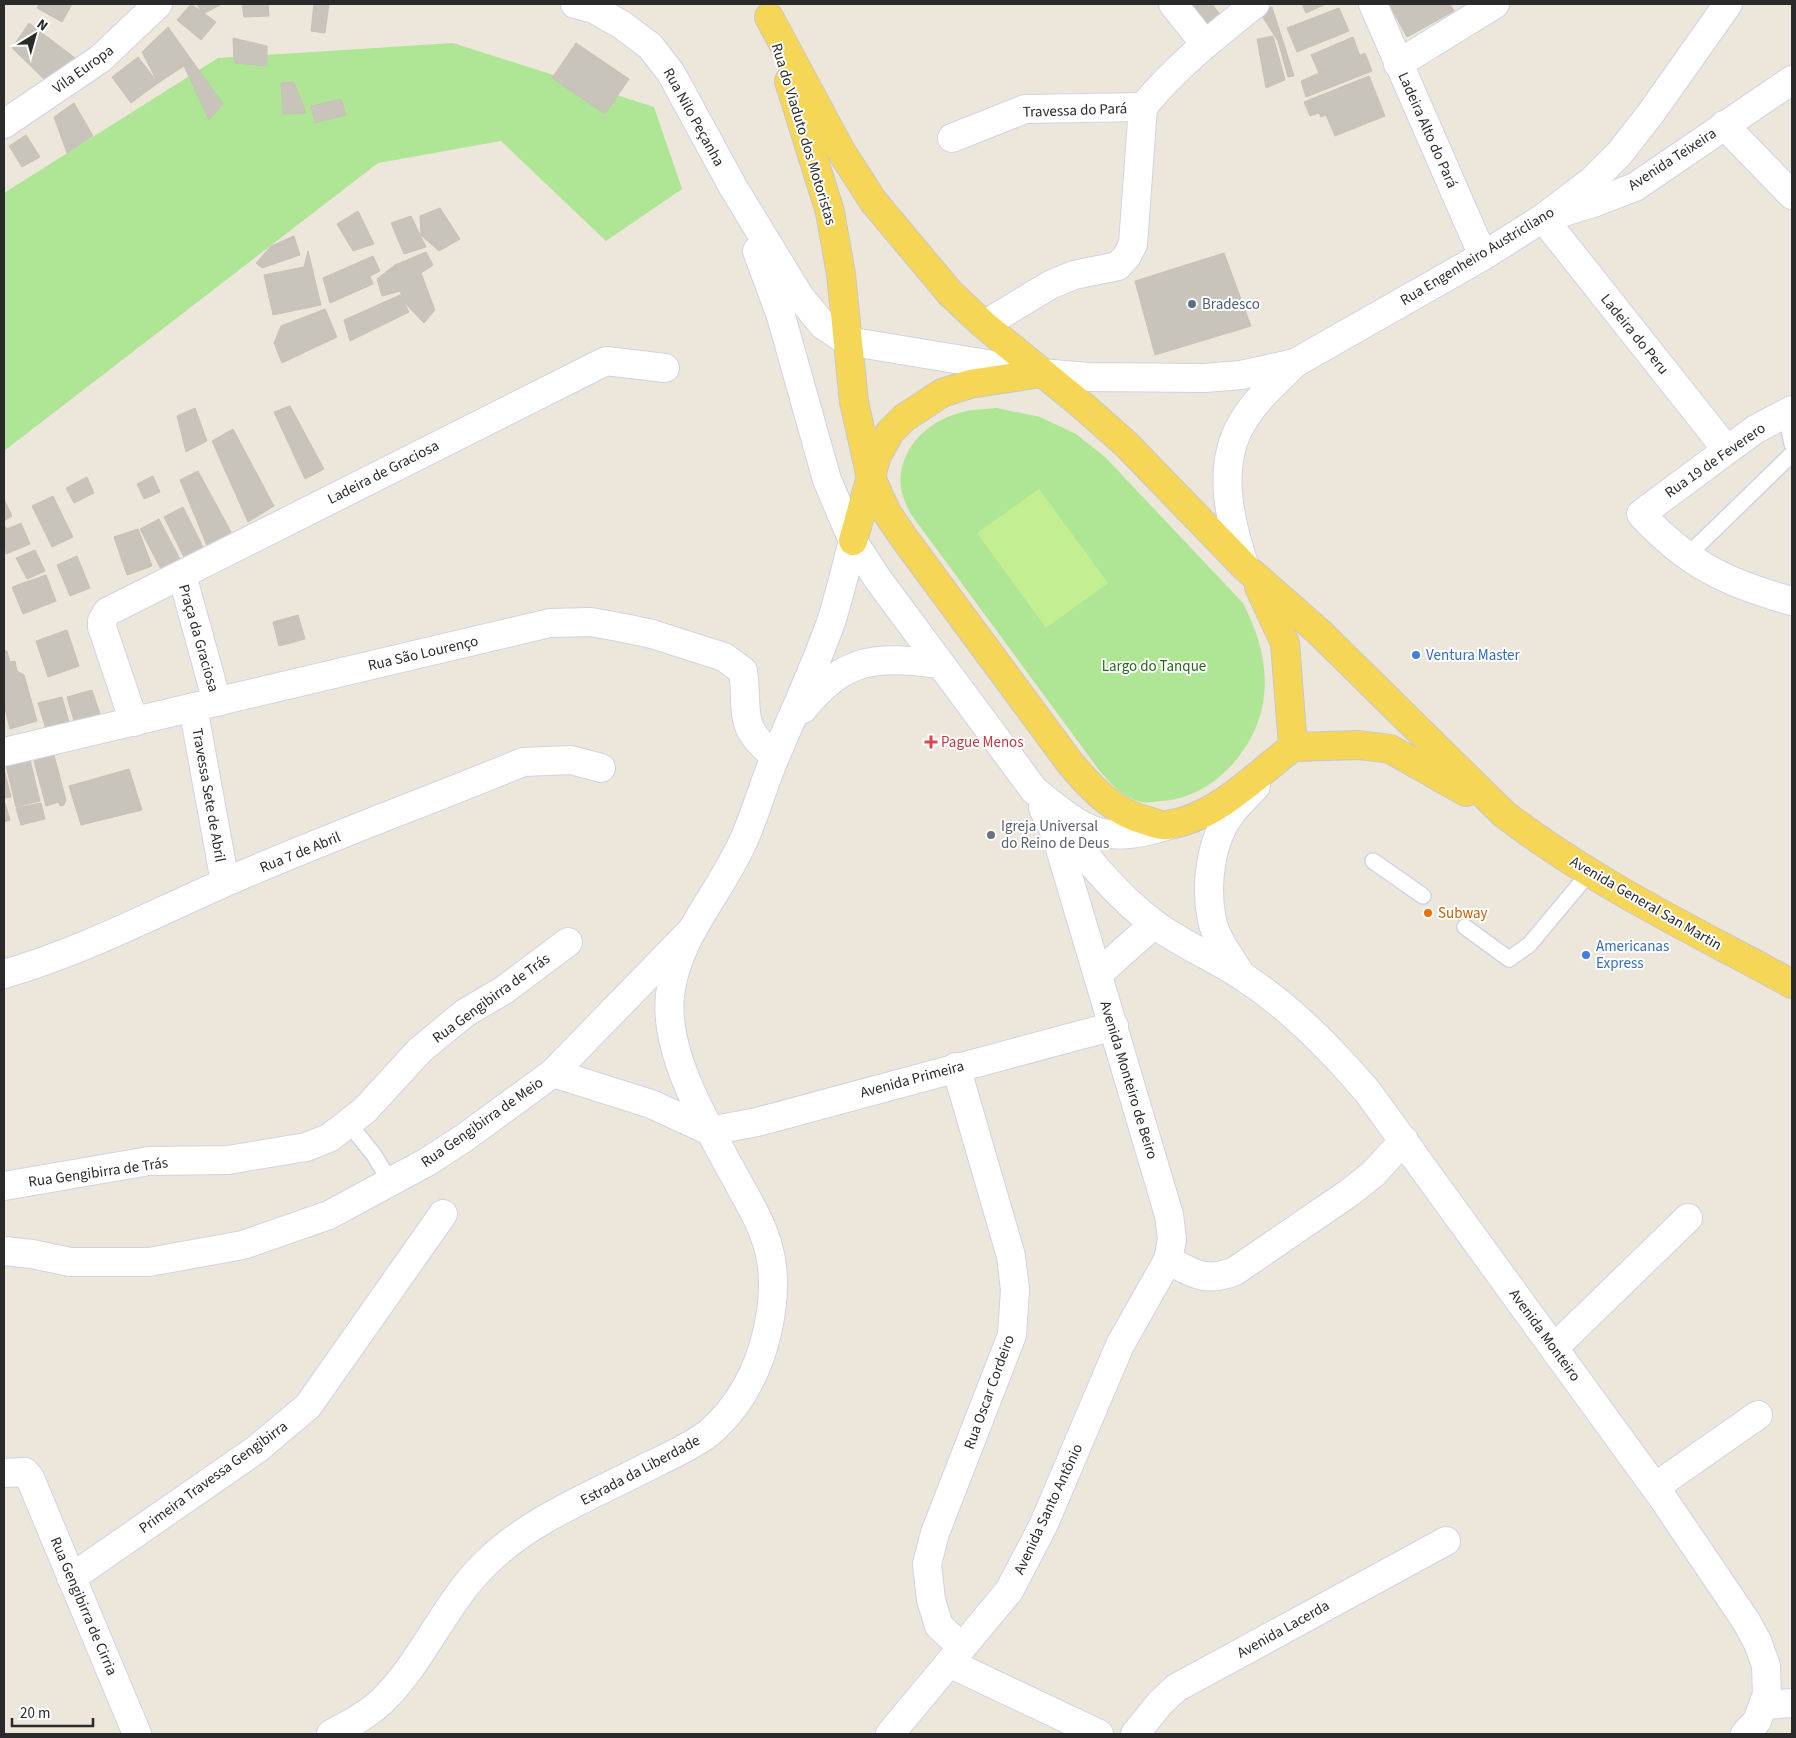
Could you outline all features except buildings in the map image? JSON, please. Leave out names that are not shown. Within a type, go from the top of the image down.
[{"type":"main road","name":"Rua do Viaduto dos Motoristas","points":[[766,10],[841,151],[873,200],[950,293],[984,325],[1041,373]]},
{"type":"main road","name":"Rua do Viaduto dos Motoristas","points":[[766,10],[830,212],[841,274],[847,341]]},
{"type":"main road","points":[[847,341],[854,402],[871,478],[887,513],[1070,762],[1092,789],[1115,808],[1134,818],[1166,826],[1199,815],[1222,802],[1293,747],[1285,643],[1265,595],[1245,567],[1126,444],[1041,373],[970,384],[942,393],[904,418],[890,432],[877,455],[871,478],[853,541]]},
{"type":"main road","name":"Avenida General San Martin","points":[[1245,567],[1319,632],[1504,814],[1533,837],[1590,872],[1792,984]]},
{"type":"main road","name":"Avenida General San Martin","points":[[1293,747],[1360,745],[1390,749],[1504,814]]},
{"type":"street","name":"Rua Nilo Peçanha","points":[[575,4],[594,9],[622,25],[650,46],[671,73],[732,187],[800,297],[823,325],[847,341]]},
{"type":"street","points":[[1173,4],[1205,44]]},
{"type":"street","points":[[984,325],[1074,274],[1118,266],[1127,256],[1133,244],[1143,107],[1157,89],[1205,44],[1255,4]]},
{"type":"street","name":"Ladeira Alto do Pará","points":[[1374,4],[1398,64],[1483,256]]},
{"type":"street","points":[[1398,64],[1495,4]]},
{"type":"street","name":"Rua Engenheiro Austricliano","points":[[1041,373],[1088,377],[1205,378],[1241,376],[1295,362],[1483,256],[1543,218],[1592,181],[1619,154],[1728,4]]},
{"type":"street","name":"Vila Europa","points":[[4,124],[100,59],[158,5]]},
{"type":"street","name":"Avenida Teixeira","points":[[1543,218],[1596,202],[1635,187],[1792,80]]},
{"type":"street","name":"Travessa do Pará","points":[[952,138],[1025,109],[1143,107]]},
{"type":"street","points":[[1724,125],[1792,195]]},
{"type":"street","name":"Rua Nilo Peçanha","points":[[732,187],[781,316],[827,480],[853,541]]},
{"type":"street","name":"Ladeira do Peru","points":[[1543,218],[1727,450]]},
{"type":"street","points":[[847,341],[1041,373]]},
{"type":"street","name":"Ladeira de Graciosa","points":[[134,722],[102,627],[102,621],[107,612],[606,360],[665,368]]},
{"type":"street","name":"Rua Engenheiro Austricliano","points":[[1245,567],[1234,534],[1229,501],[1228,469],[1233,443],[1242,423],[1256,403],[1295,362]]},
{"type":"street","name":"Rua 19 de Feverero","points":[[1687,556],[1660,535],[1641,514],[1675,487],[1756,429],[1789,412]]},
{"type":"street","points":[[853,541],[877,578],[940,664],[1092,864],[1125,900],[1154,924],[1242,976]]},
{"type":"street","name":"Rua Gengibirra de Meio","points":[[4,1251],[32,1254],[70,1262],[149,1262],[243,1245],[329,1215],[391,1183],[464,1138],[553,1073],[690,932],[730,866],[745,837],[775,756],[789,726],[832,617],[853,541]]},
{"type":"street","points":[[1687,556],[1715,574],[1750,589],[1792,600]]},
{"type":"street","name":"Praça da Graciosa","points":[[182,575],[205,704]]},
{"type":"street","points":[[832,617],[841,648],[849,656],[864,661]]},
{"type":"street","name":"Rua São Lourenço","points":[[4,752],[550,623],[591,622],[652,634],[724,657],[735,664],[743,671],[744,713],[751,731],[760,745],[775,756]]},
{"type":"street","name":"Rua Gengibirra de Meio","points":[[789,726],[820,689],[847,670],[864,661],[880,659],[940,664]]},
{"type":"street","name":"Travessa Sete de Abril","points":[[205,704],[225,882]]},
{"type":"street","points":[[1242,976],[1219,938],[1212,920],[1211,868],[1219,836],[1231,813],[1293,747]]},
{"type":"street","name":"Rua 7 de Abril","points":[[4,974],[38,964],[95,942],[225,882],[524,762],[571,760],[602,768]]},
{"type":"street","points":[[1034,790],[1068,817],[1093,831],[1121,836],[1166,826]]},
{"type":"street","points":[[1034,790],[1056,835],[1098,974],[1154,924]]},
{"type":"street","points":[[1190,947],[1212,920]]},
{"type":"street","name":"Estrada da Liberdade","points":[[332,1734],[360,1718],[383,1700],[408,1673],[436,1627],[486,1563],[537,1524],[706,1435],[730,1412],[749,1383],[762,1354],[769,1325],[772,1294],[772,1261],[764,1234],[710,1131],[689,1086],[670,1030],[669,1000],[674,971],[690,932]]},
{"type":"street","name":"Rua Gengibirra de Trás","points":[[4,1186],[149,1162],[228,1160],[306,1147],[329,1138],[365,1110],[420,1050],[466,1013],[504,990],[568,942]]},
{"type":"street","name":"Avenida Monteiro de Beiro","points":[[1098,974],[1169,1215],[1172,1239],[1168,1260]]},
{"type":"street","name":"Avenida Monteiro","points":[[1242,976],[1325,1043],[1368,1091],[1654,1487],[1741,1612],[1758,1643],[1766,1666],[1767,1694],[1757,1721],[1745,1734]]},
{"type":"street","name":"Avenida Primeira","points":[[710,1131],[757,1122],[1114,1026]]},
{"type":"street","name":"Rua Oscar Cordeiro","points":[[956,1067],[1011,1256],[1015,1290],[1012,1335],[935,1533],[927,1564],[931,1600],[940,1626],[955,1655],[1099,1734]]},
{"type":"street","points":[[553,1073],[651,1104],[710,1131]]},
{"type":"street","points":[[1168,1260],[1206,1277],[1218,1278],[1235,1271],[1349,1193],[1373,1174],[1404,1140]]},
{"type":"street","name":"Primeira Travessa Gengibirra","points":[[71,1578],[257,1449],[308,1406],[442,1214]]},
{"type":"street","points":[[1554,1348],[1688,1218]]},
{"type":"street","name":"Avenida Santo Antônio","points":[[890,1734],[1013,1583],[1043,1526],[1120,1345],[1168,1260]]},
{"type":"street","points":[[1654,1487],[1758,1415]]},
{"type":"street","name":"Rua Gengibirra de Cirria","points":[[4,1473],[25,1472],[30,1478],[136,1734]]},
{"type":"street","name":"Avenida Lacerda","points":[[1135,1734],[1160,1703],[1176,1688],[1446,1541]]},
{"type":"street","points":[[1764,1705],[1792,1702]]},
{"type":"lane","points":[[1789,412],[1792,444]]},
{"type":"lane","points":[[1687,556],[1792,454]]},
{"type":"lane","points":[[1373,860],[1423,896]]},
{"type":"lane","points":[[1465,927],[1509,959],[1529,944],[1590,872]]},
{"type":"lane","points":[[348,1124],[374,1155],[391,1183]]},
{"type":"green space","points":[[453,43],[654,107],[682,189],[606,241],[501,141],[378,163],[4,451],[4,193],[218,58]]},
{"type":"green space","name":"Largo do Tanque","points":[[997,408],[1040,417],[1076,434],[1105,457],[1243,603],[1254,627],[1264,664],[1265,690],[1263,703],[1251,738],[1240,755],[1227,770],[1196,792],[1178,798],[1143,802],[1128,797],[1113,785],[1099,770],[910,513],[901,488],[901,474],[904,460],[918,438],[940,420],[953,415],[971,410]]},
{"type":"green space","points":[[1039,489],[1108,583],[1046,628],[977,533]]},
{"type":"place","name":"Bradesco","points":[[1192,304]]},
{"type":"place","name":"Ventura Master","points":[[1416,655]]},
{"type":"place","name":"Pague Menos","points":[[931,742]]},
{"type":"place","name":"Igreja Universal do Reino de Deus","points":[[991,835]]},
{"type":"place","name":"Subway","points":[[1428,913]]},
{"type":"place","name":"Americanas Express","points":[[1586,955]]}]
